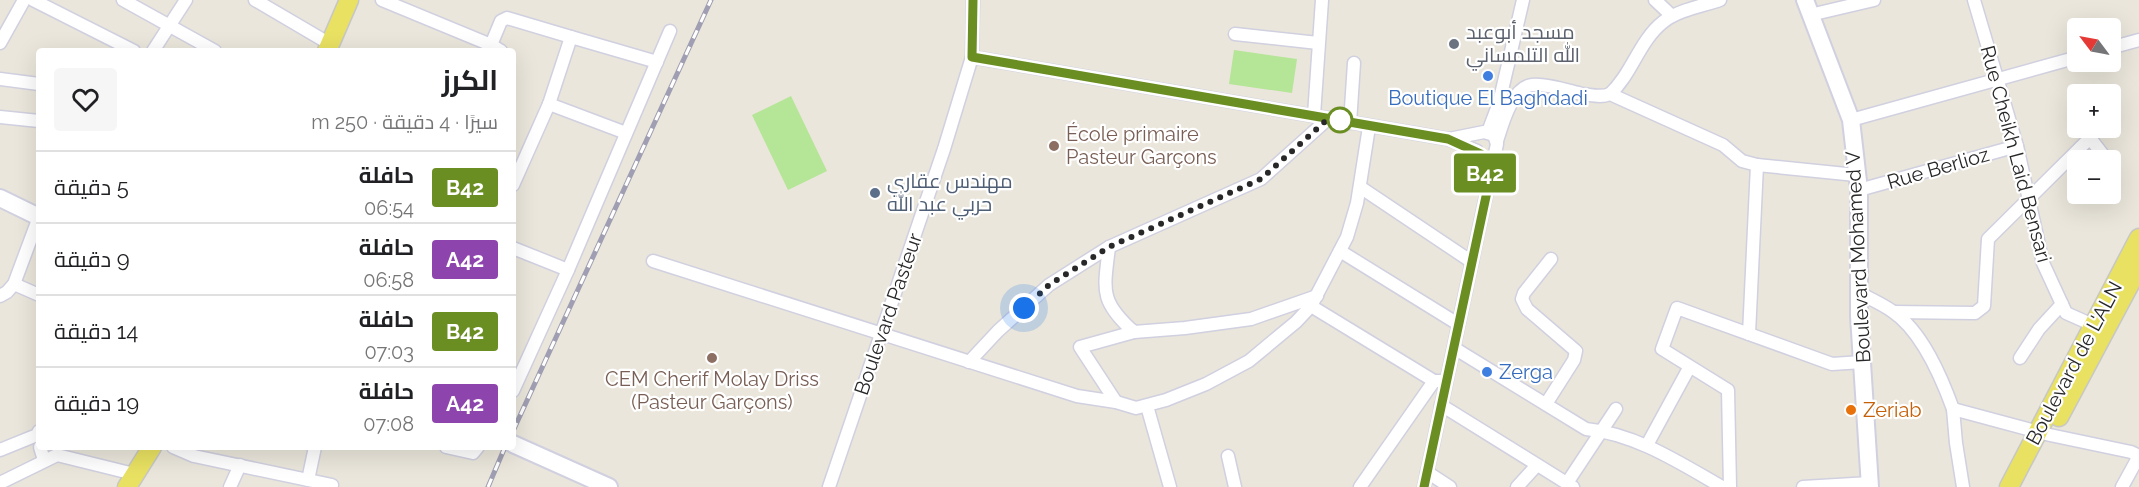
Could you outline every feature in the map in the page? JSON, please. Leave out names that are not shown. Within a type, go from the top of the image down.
[{"type":"main road","points":[[328,47],[349,0]]},
{"type":"main road","name":"Boulevard Mohamed V","points":[[1807,8],[1851,120],[1857,183],[1870,485]]},
{"type":"main road","points":[[0,198],[36,216]]},
{"type":"main road","name":"Boulevard de L'ALN","points":[[2022,487],[2092,325],[2139,238]]},
{"type":"main road","name":"Boulevard de L'ALN","points":[[2008,487],[2044,433],[2139,267]]},
{"type":"main road","points":[[520,447],[609,487]]},
{"type":"main road","points":[[130,481],[150,450]]},
{"type":"street","points":[[0,43],[24,0]]},
{"type":"street","points":[[33,0],[128,48]]},
{"type":"street","points":[[123,0],[210,48]]},
{"type":"street","points":[[155,48],[186,0]]},
{"type":"street","points":[[255,0],[328,47]]},
{"type":"street","points":[[382,0],[496,48],[501,21],[507,18],[657,62]]},
{"type":"street","name":"Boulevard Pasteur","points":[[829,487],[944,149],[972,57],[973,0]]},
{"type":"street","points":[[1314,115],[1322,0]]},
{"type":"street","points":[[1488,187],[1474,141],[1484,132],[1499,103],[1523,0]]},
{"type":"street","points":[[1655,0],[1672,16]]},
{"type":"street","points":[[1610,94],[1628,72],[1655,30],[1672,16],[1720,0]]},
{"type":"street","points":[[1807,8],[1874,0]]},
{"type":"street","name":"Rue Cheikh Laid Bensari","points":[[1974,0],[2017,147],[2043,263],[2066,313],[2092,325]]},
{"type":"street","points":[[516,385],[670,31]]},
{"type":"street","points":[[1235,34],[1318,43]]},
{"type":"street","points":[[516,178],[549,104],[571,37]]},
{"type":"street","points":[[2121,45],[2139,40]]},
{"type":"street","points":[[972,57],[1448,139],[1479,153],[1492,153],[1503,122],[1514,99],[1523,88],[1535,84],[1595,96],[1610,94],[1723,145],[1742,161],[1857,183]]},
{"type":"street","points":[[1851,120],[2067,60]]},
{"type":"street","points":[[1350,123],[1354,63]]},
{"type":"street","points":[[0,79],[36,84]]},
{"type":"street","points":[[549,104],[626,133]]},
{"type":"street","points":[[0,117],[36,121]]},
{"type":"street","points":[[969,362],[998,331],[1049,285],[1109,247],[1261,179],[1329,118]]},
{"type":"street","points":[[653,261],[1077,396],[1116,402],[1136,408],[1147,406],[1206,384],[1249,361],[1275,341],[1314,301],[1347,237],[1360,187],[1369,127]]},
{"type":"street","points":[[1360,487],[1440,381],[1454,348],[1496,144],[1494,135],[1484,132],[1448,139]]},
{"type":"street","points":[[2078,150],[2090,138],[2099,150]]},
{"type":"street","name":"Rue Berlioz","points":[[1857,183],[2017,147]]},
{"type":"street","points":[[1894,312],[1975,313],[1984,306],[1988,239],[2067,161]]},
{"type":"street","points":[[1749,334],[1757,165]]},
{"type":"street","points":[[1360,187],[1472,262]]},
{"type":"street","points":[[0,296],[14,284],[36,225]]},
{"type":"street","points":[[1109,247],[1105,289],[1109,303],[1116,316],[1134,332]]},
{"type":"street","points":[[516,249],[568,270]]},
{"type":"street","points":[[1340,251],[1458,324]]},
{"type":"street","points":[[1546,404],[1574,360],[1576,351],[1527,309],[1522,299],[1524,293],[1551,259]]},
{"type":"street","points":[[14,284],[36,293]]},
{"type":"street","points":[[1860,293],[1894,312],[1920,339],[1936,366],[1953,409],[1956,444],[1964,487]]},
{"type":"street","points":[[1116,402],[1080,347],[1134,332],[1251,319],[1314,301],[1440,381]]},
{"type":"street","points":[[2020,358],[2040,329],[2062,304]]},
{"type":"street","points":[[1730,487],[1728,390],[1689,368],[1662,349],[1677,308],[1832,364],[1863,362]]},
{"type":"street","points":[[1454,348],[1586,429],[1603,430],[1647,445],[1722,487]]},
{"type":"street","points":[[516,361],[526,363]]},
{"type":"street","points":[[1647,445],[1689,368]]},
{"type":"street","points":[[1424,487],[1441,405],[1440,381]]},
{"type":"street","points":[[1441,405],[1570,486],[1616,409]]},
{"type":"street","points":[[1147,406],[1170,487]]},
{"type":"street","points":[[1953,409],[2044,433],[2131,452],[2139,456],[2122,487]]},
{"type":"street","points":[[0,450],[36,440]]},
{"type":"street","points":[[42,450],[44,460]]},
{"type":"street","points":[[180,450],[194,456],[332,485]]},
{"type":"street","points":[[308,480],[314,450]]},
{"type":"street","points":[[460,450],[473,453],[476,450]]},
{"type":"street","points":[[0,483],[57,455],[130,481]]},
{"type":"street","points":[[1228,456],[1234,487]]},
{"type":"street","points":[[230,487],[240,465]]},
{"type":"street","points":[[1517,487],[1537,465]]},
{"type":"street","points":[[1427,472],[1450,487]]},
{"type":"street","points":[[1803,487],[1870,485]]},
{"type":"green space","points":[[1234,50],[1297,59],[1292,93],[1229,84]]},
{"type":"green space","points":[[791,96],[827,171],[788,190],[752,115]]},
{"type":"railway","points":[[516,424],[711,0]]},
{"type":"railway","points":[[488,487],[504,450]]},
{"type":"bus line","name":"B42","points":[[973,0],[972,57],[1448,139],[1481,154],[1488,187],[1424,487]]},
{"type":"place","name":"مسجد أبوعبد الله التلمساني","points":[[1454,44]]},
{"type":"place","name":"Boutique El Baghdadi","points":[[1488,76]]},
{"type":"place","name":"École primaire Pasteur Garçons","points":[[1054,146]]},
{"type":"place","name":"مهندس عقاري حربي عبد الله","points":[[875,193]]},
{"type":"place","name":"CEM Cherif Molay Driss (Pasteur Garçons)","points":[[712,358]]},
{"type":"place","name":"Zerga","points":[[1487,372]]},
{"type":"place","name":"Zeriab","points":[[1851,410]]},
{"type":"route","points":[[1024,308],[1049,285],[1109,247],[1261,179],[1329,118],[1342,121],[1340,120]]}]
